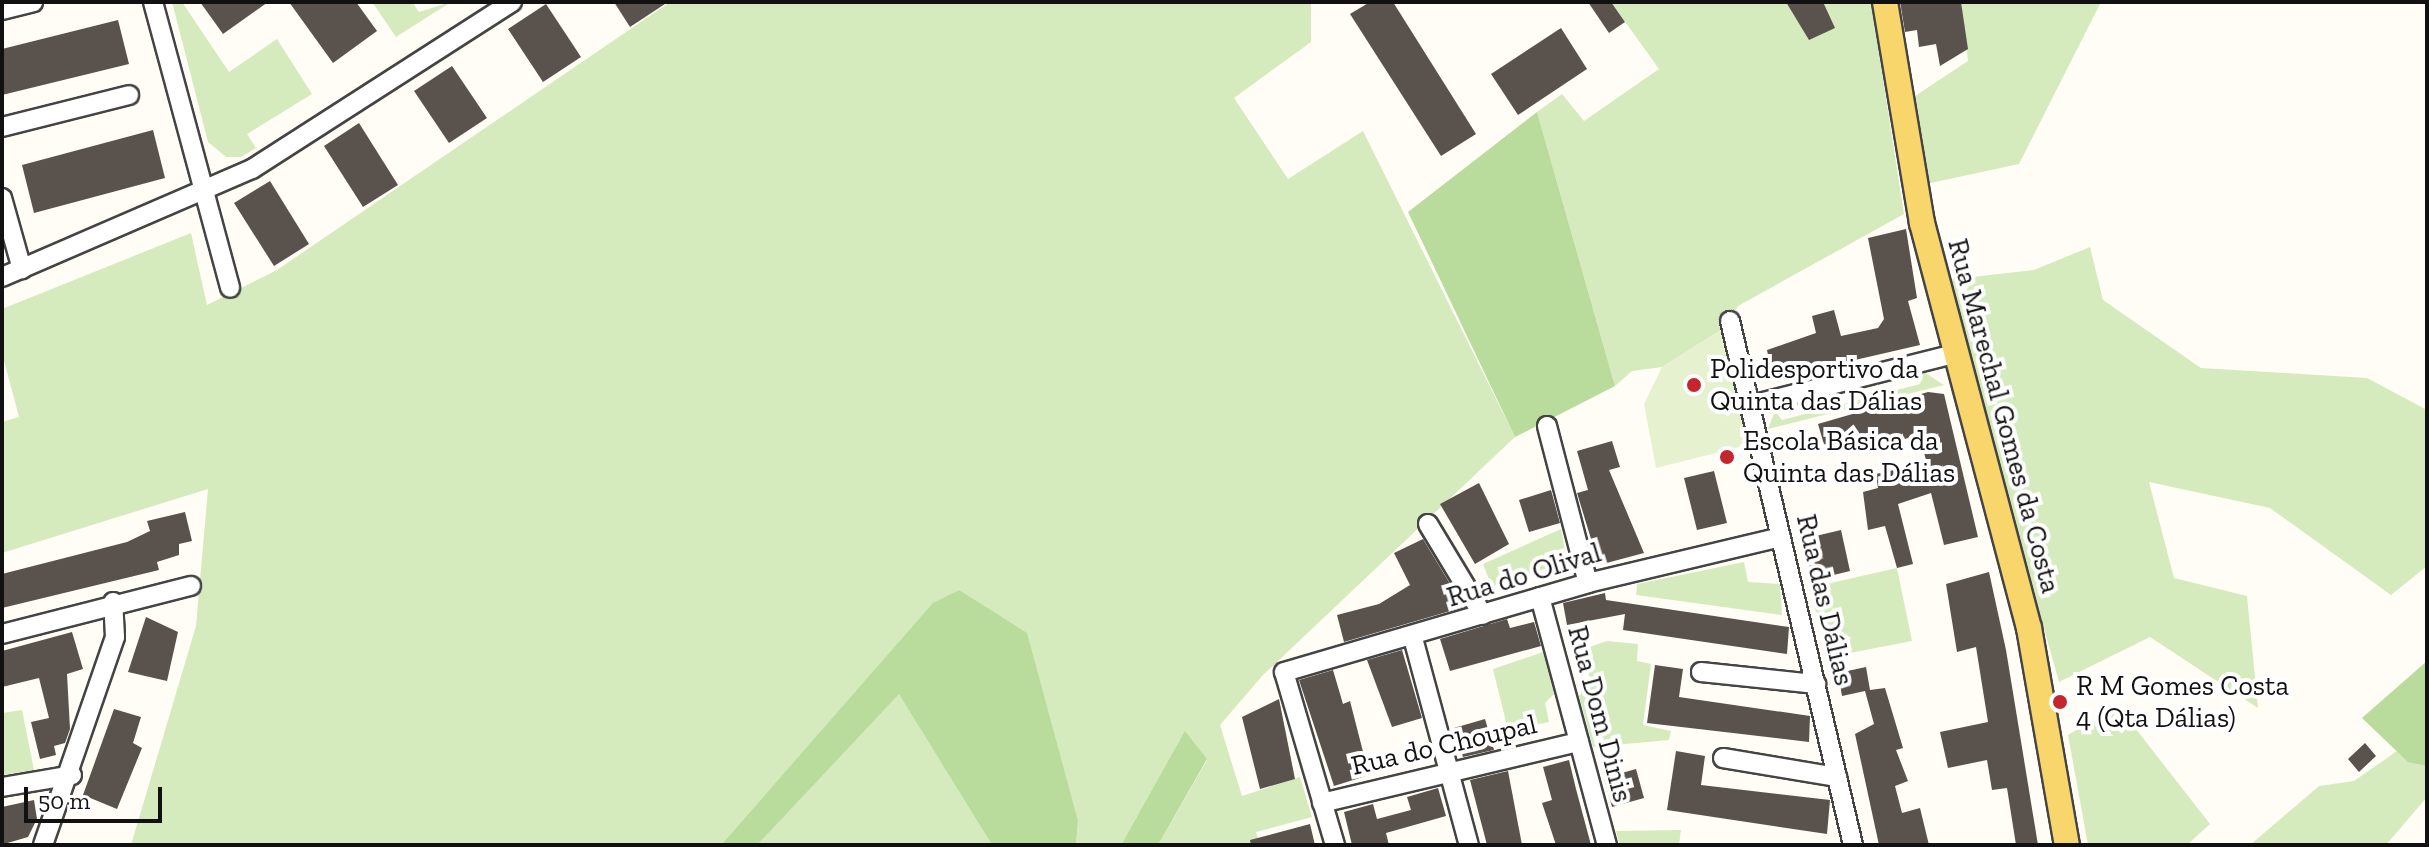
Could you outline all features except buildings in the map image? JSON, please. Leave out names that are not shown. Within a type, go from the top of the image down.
[{"type":"main road","name":"Rua Marechal Gomes da Costa","points":[[1885,2],[1922,223],[1954,354],[2029,628],[2067,845]]},
{"type":"street","points":[[2,10],[33,2]]},
{"type":"street","points":[[153,2],[230,288]]},
{"type":"street","points":[[2,277],[204,194],[512,2]]},
{"type":"street","points":[[2,127],[129,95]]},
{"type":"street","points":[[2,198],[22,269]]},
{"type":"street","name":"Rua das Dálias","points":[[1730,321],[1853,845]]},
{"type":"street","points":[[1751,405],[1954,354]]},
{"type":"street","points":[[1547,426],[1588,583]]},
{"type":"street","points":[[1428,524],[1483,615]]},
{"type":"street","name":"Rua do Olival","points":[[1322,803],[1284,672],[1413,638],[1588,583],[1781,537]]},
{"type":"street","points":[[2,634],[113,602],[191,586]]},
{"type":"street","name":"Rua Dom Dinis","points":[[1540,597],[1607,845]]},
{"type":"street","points":[[43,845],[72,775],[115,637],[113,602]]},
{"type":"street","points":[[1413,638],[1469,845]]},
{"type":"street","points":[[1701,672],[1816,684]]},
{"type":"street","name":"Rua do Choupal","points":[[1322,803],[1579,742]]},
{"type":"street","points":[[1723,758],[1837,777]]},
{"type":"street","points":[[2,787],[72,775]]},
{"type":"street","points":[[1322,803],[1335,845]]},
{"type":"green space","points":[[172,2],[182,2],[229,72],[277,39],[312,94],[247,134],[256,148],[241,157],[226,157],[208,142]]},
{"type":"green space","points":[[372,2],[412,2],[419,12],[451,2],[396,37]]},
{"type":"green space","points":[[670,2],[1311,2],[1311,42],[1234,98],[1288,179],[1363,131],[1515,437],[1263,675],[1220,725],[1242,796],[1300,777],[1312,817],[1256,832],[1260,845],[1158,845],[1207,760],[1185,732],[1121,845],[1076,845],[1078,821],[959,590],[933,604],[721,845],[131,845],[196,626],[208,489],[2,553],[2,422],[19,417],[2,353],[2,309],[191,233],[207,305],[277,270]]},
{"type":"green space","points":[[1611,2],[1871,2],[1904,214],[1738,306],[1721,330],[1662,367],[1632,371],[1615,386],[1537,112],[1562,94],[1584,121],[1659,69]]},
{"type":"green space","points":[[1961,2],[2101,2],[2019,164],[1926,184],[1912,98],[1968,61]]},
{"type":"green space","points":[[1537,112],[1615,386],[1515,437],[1408,212]]},
{"type":"green space","points":[[2090,247],[2103,300],[2201,368],[2367,378],[2427,410],[2427,566],[2391,595],[2270,508],[2149,482],[2174,578],[2247,596],[2258,708],[2150,637],[2059,682],[1946,280],[2034,270]]},
{"type":"green space","name":"Polidesportivo da Quinta das Dálias","points":[[1721,330],[1748,445],[1656,468],[1644,404],[1662,367]]},
{"type":"green space","points":[[1924,372],[1944,385],[1768,429],[1775,411],[1782,420],[1920,384]]},
{"type":"green space","points":[[1561,529],[1569,572],[1561,577],[1553,566],[1492,587],[1483,564]]},
{"type":"green space","points":[[1744,562],[1748,582],[1780,584],[1782,615],[1636,595],[1637,584]]},
{"type":"green space","points":[[1897,568],[1912,641],[1829,657],[1809,588]]},
{"type":"green space","points":[[959,590],[1027,633],[1078,821],[1076,845],[992,845],[899,694],[757,845],[721,845],[933,603]]},
{"type":"green space","points":[[1607,641],[1638,644],[1637,661],[1651,664],[1643,725],[1671,731],[1669,740],[1593,747],[1579,696],[1591,681],[1581,650]]},
{"type":"green space","points":[[1543,652],[1554,694],[1545,703],[1549,722],[1508,730],[1493,669]]},
{"type":"green space","points":[[2427,661],[2427,766],[2408,762],[2362,718]]},
{"type":"green space","points":[[899,693],[992,845],[757,845],[866,722]]},
{"type":"green space","points":[[2118,706],[2210,824],[2187,845],[2088,845],[2068,735]]},
{"type":"green space","points":[[22,710],[34,770],[2,775],[2,713]]},
{"type":"green space","points":[[1185,731],[1207,759],[1158,845],[1121,845]]},
{"type":"green space","points":[[2397,751],[2427,766],[2427,797],[2386,845],[2250,845],[2319,786],[2354,781]]},
{"type":"green space","points":[[1681,830],[1679,845],[1620,845],[1616,831]]},
{"type":"place","name":"Polidesportivo da Quinta das Dálias","points":[[1694,385]]},
{"type":"place","name":"Escola Básica da Quinta das Dálias","points":[[1727,457]]},
{"type":"place","name":"R M Gomes Costa 4 (Qta Dálias)","points":[[2060,702]]}]
